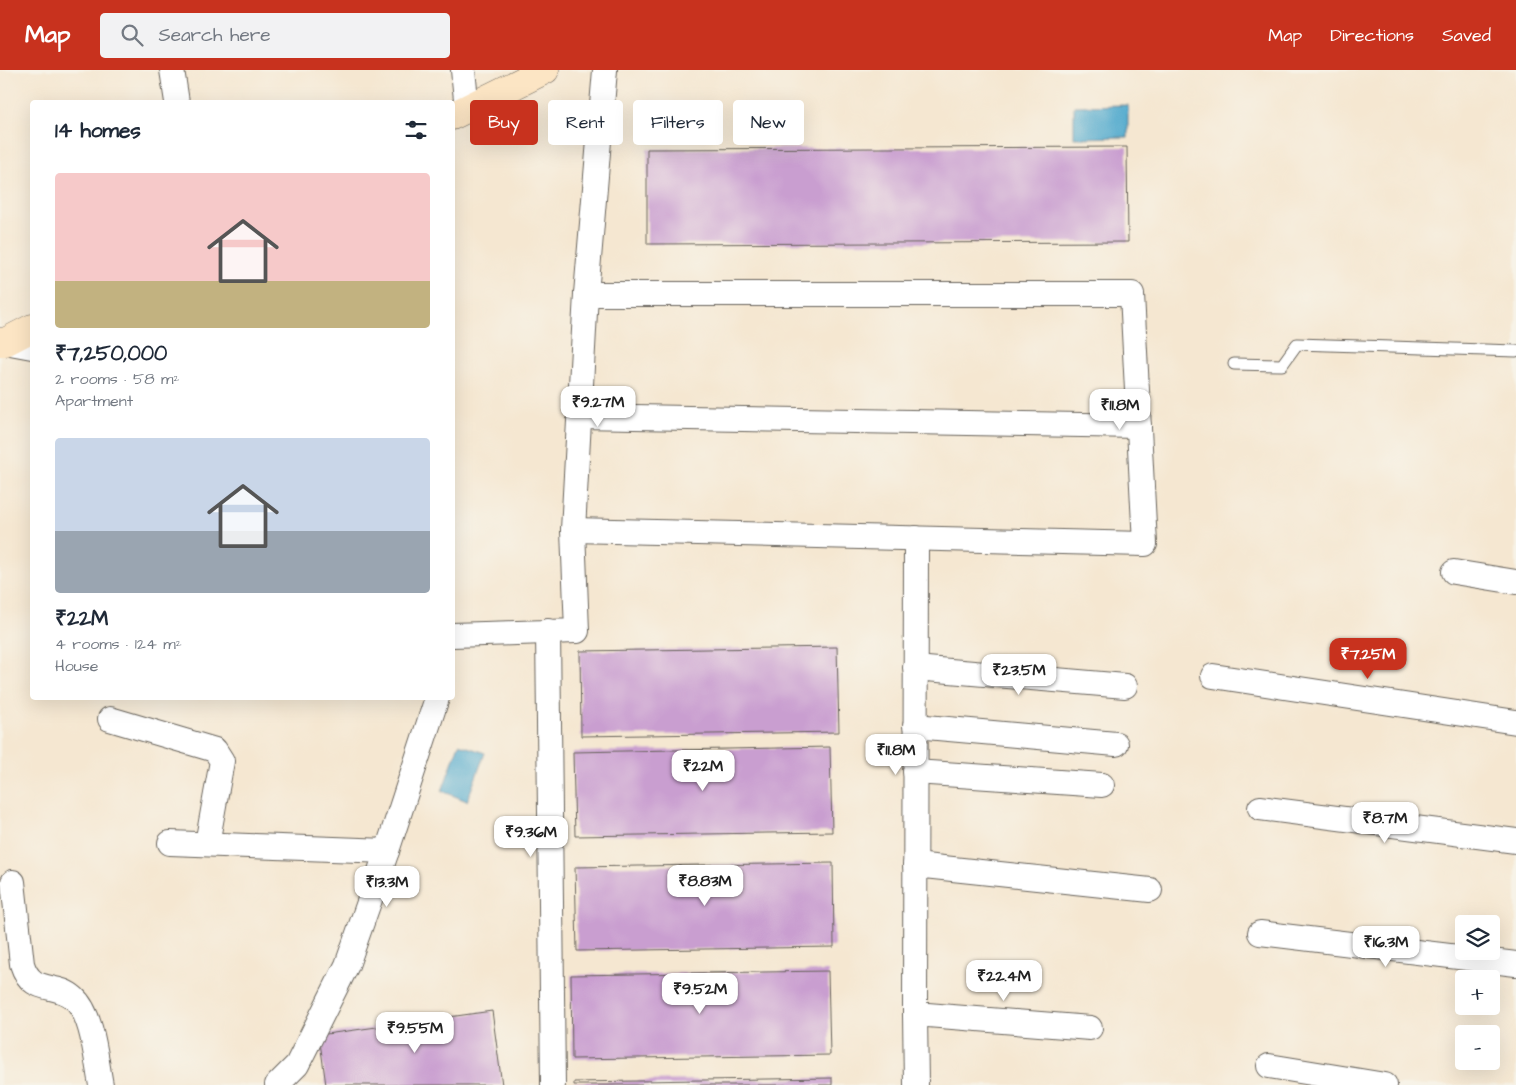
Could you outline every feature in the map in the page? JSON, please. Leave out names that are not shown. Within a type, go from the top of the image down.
[{"type":"street","points":[[172,70],[178,100]]},
{"type":"street","points":[[460,112],[463,70]]},
{"type":"street","points":[[460,112],[545,70]]},
{"type":"street","points":[[455,635],[548,630],[577,631],[574,530],[586,294],[605,70]]},
{"type":"street","points":[[574,530],[1145,544],[1132,294],[586,294]]},
{"type":"street","points":[[2,342],[30,329]]},
{"type":"street","points":[[2,342],[30,347]]},
{"type":"street","points":[[580,416],[1139,426]]},
{"type":"street","points":[[916,538],[914,1014],[916,1085]]},
{"type":"street","points":[[1454,572],[1516,582]]},
{"type":"street","points":[[548,630],[553,1085]]},
{"type":"street","points":[[916,668],[1125,686]]},
{"type":"street","points":[[1213,676],[1516,722]]},
{"type":"street","points":[[277,1085],[297,1066],[347,965],[436,700]]},
{"type":"street","points":[[110,719],[216,750],[222,761],[207,844]]},
{"type":"street","points":[[915,726],[1116,744]]},
{"type":"street","points":[[915,772],[1102,785]]},
{"type":"street","points":[[1260,808],[1516,841]]},
{"type":"street","points":[[170,843],[387,851]]},
{"type":"street","points":[[915,865],[1150,890]]},
{"type":"street","points":[[13,882],[22,964],[25,973],[28,978],[37,984],[66,992],[75,999],[83,1011],[90,1028],[101,1085]]},
{"type":"street","points":[[1260,933],[1516,964]]},
{"type":"street","points":[[914,1014],[1090,1028]]},
{"type":"street","points":[[1269,1066],[1385,1085]]},
{"type":"lane","points":[[1234,364],[1282,365],[1297,344],[1516,351]]},
{"type":"water","points":[[1128,105],[1128,137],[1074,138],[1074,106]]},
{"type":"water","points":[[459,744],[485,753],[467,801],[442,791]]},
{"type":"building","points":[[1127,147],[1128,242],[647,244],[647,149]]},
{"type":"building","points":[[837,647],[839,732],[581,736],[580,651]]},
{"type":"building","points":[[830,747],[832,832],[575,836],[573,752]]},
{"type":"building","points":[[833,863],[834,947],[577,951],[575,867]]},
{"type":"building","points":[[828,971],[830,1055],[572,1059],[571,975]]},
{"type":"building","points":[[492,1011],[502,1085],[326,1085],[319,1035]]},
{"type":"building","points":[[832,1078],[832,1085],[574,1085],[574,1082]]}]
